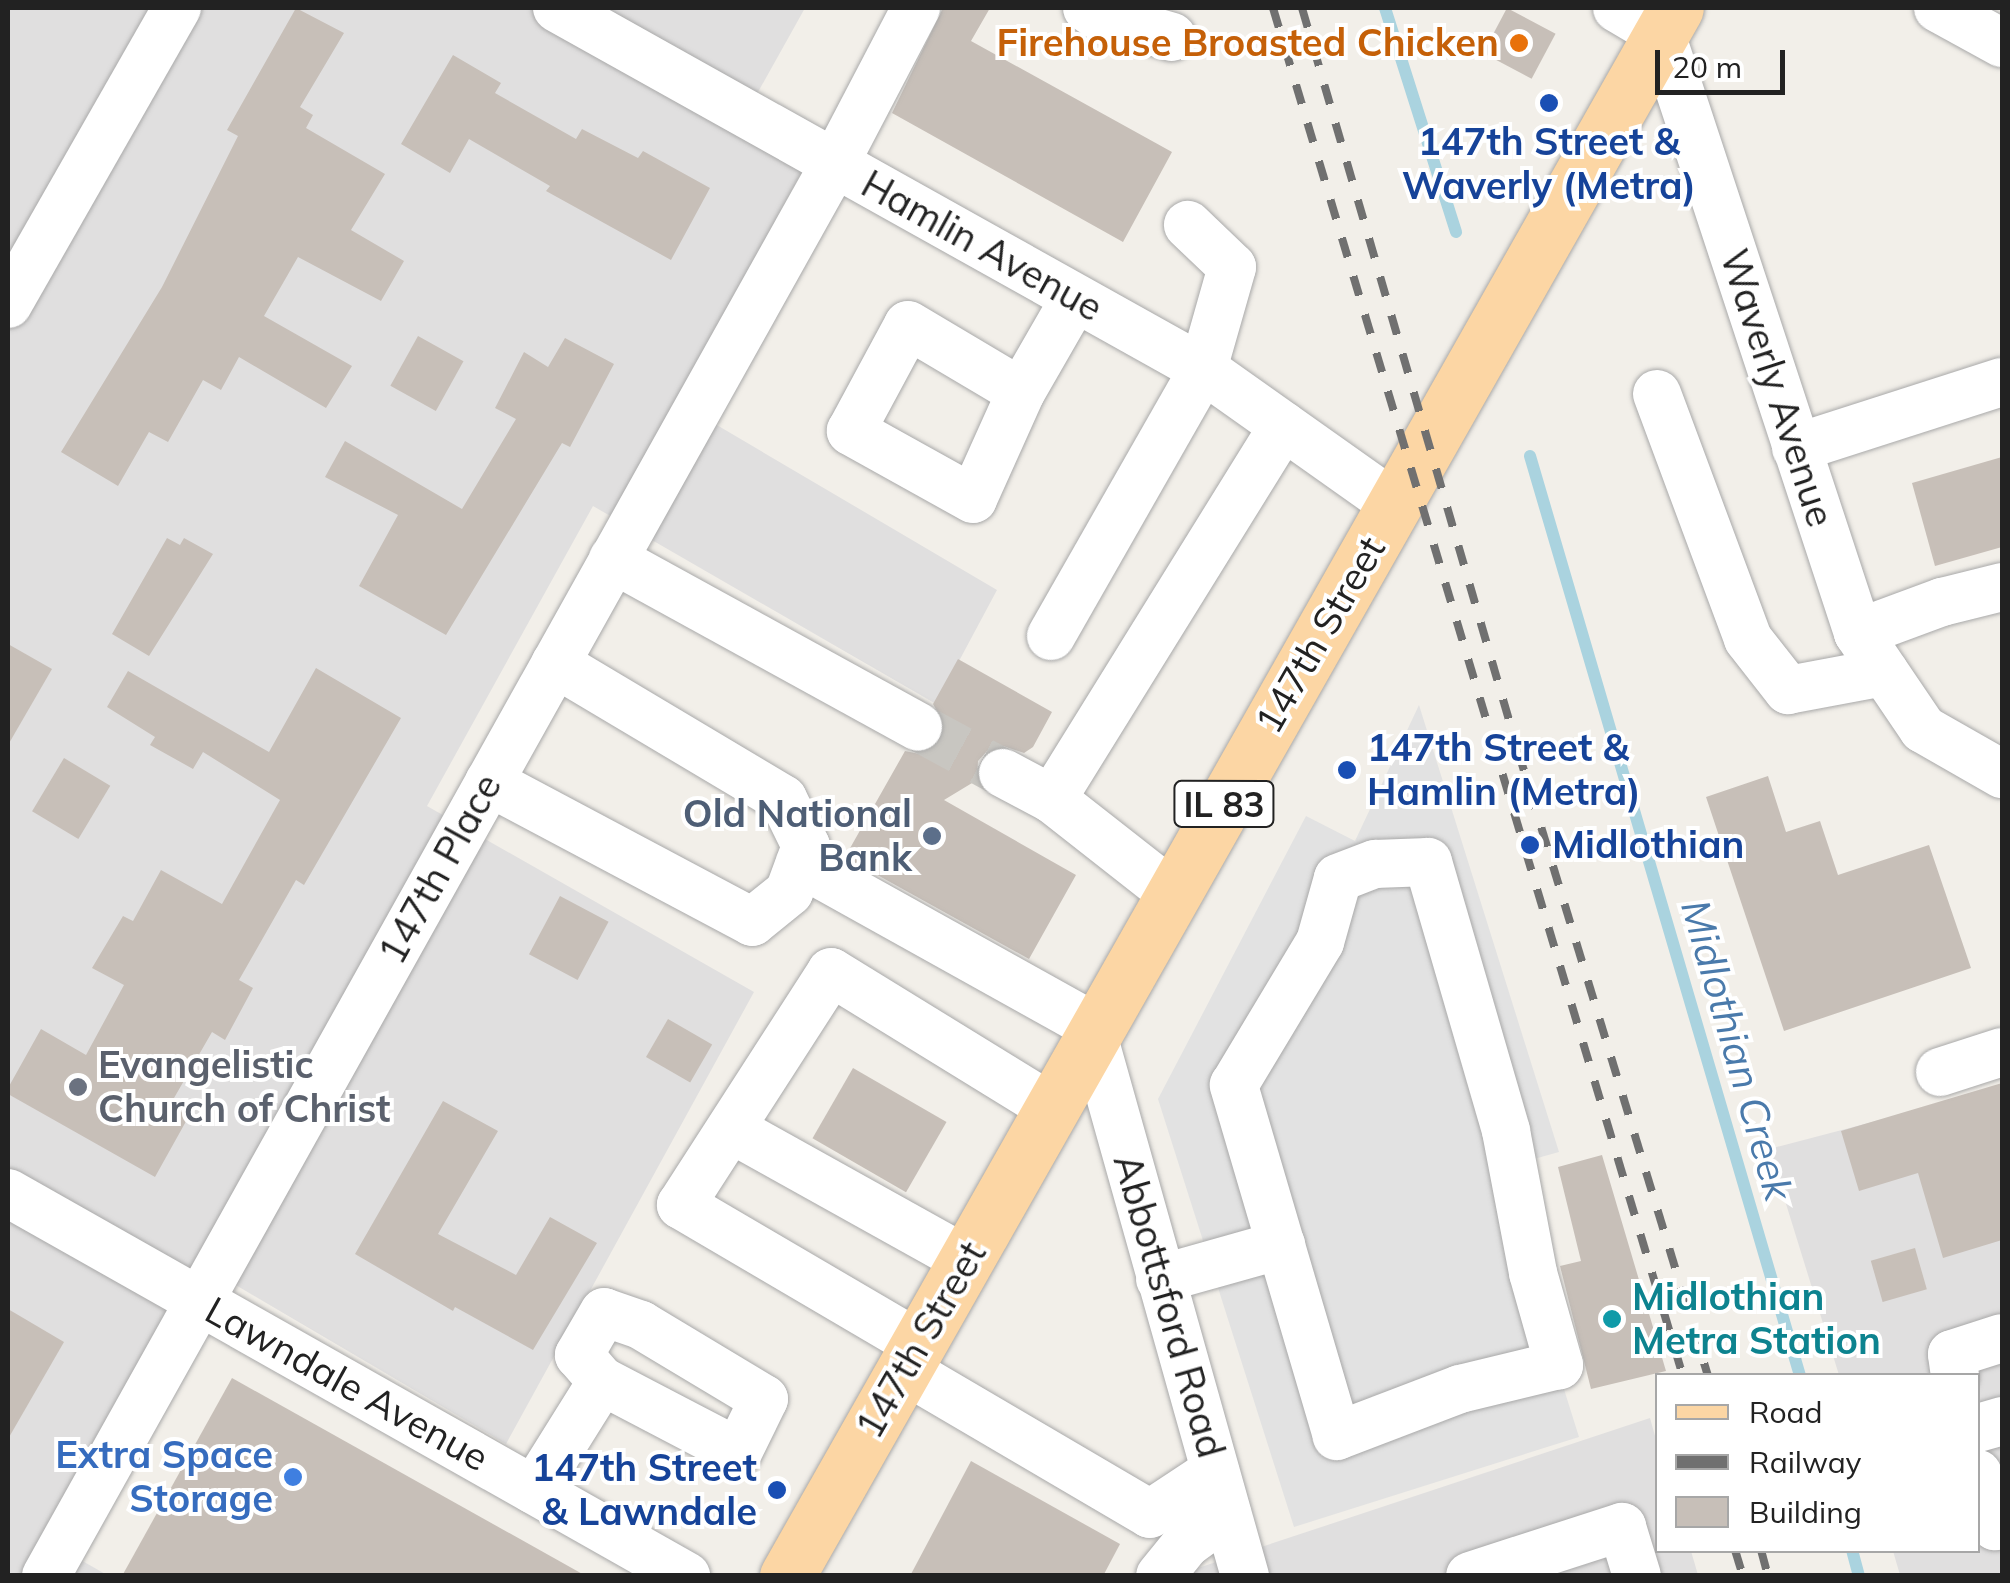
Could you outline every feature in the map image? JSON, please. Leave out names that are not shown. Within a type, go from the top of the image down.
[{"type":"main road","name":"147th Street","points":[[787,1576],[1394,504],[1651,16]]},
{"type":"street","points":[[8,304],[177,8]]},
{"type":"street","name":"Hamlin Avenue","points":[[557,8],[1203,369],[1394,504]]},
{"type":"street","name":"147th Place","points":[[46,1576],[835,163],[916,8]]},
{"type":"street","points":[[1087,8],[1172,37]]},
{"type":"street","points":[[1938,8],[2002,43]]},
{"type":"street","name":"Waverly Avenue","points":[[1651,16],[1858,633],[1922,729],[2002,774]]},
{"type":"street","points":[[1051,636],[1203,369],[1232,267],[1188,225]]},
{"type":"street","points":[[1021,392],[1075,298]]},
{"type":"street","points":[[1796,448],[2002,382]]},
{"type":"street","points":[[1657,394],[1748,640],[1788,690],[1884,672]]},
{"type":"street","points":[[1052,799],[1283,426]]},
{"type":"street","points":[[613,559],[918,727]]},
{"type":"street","points":[[1858,633],[1942,602],[2002,587]]},
{"type":"street","points":[[489,782],[752,922],[789,892],[806,846],[783,799],[556,663]]},
{"type":"street","points":[[1003,773],[1052,799],[1173,894]]},
{"type":"street","points":[[1428,862],[1506,1130],[1533,1272],[1559,1365],[1460,1389],[1337,1436],[1280,1245],[1234,1085],[1320,942],[1338,878],[1376,864],[1428,862]]},
{"type":"street","points":[[800,863],[1095,1032]]},
{"type":"street","points":[[1052,1108],[831,972],[681,1205],[1150,1514],[1221,1492]]},
{"type":"street","name":"Abbottsford Road","points":[[1095,1032],[1245,1576]]},
{"type":"street","points":[[1940,1072],[2002,1052]]},
{"type":"street","points":[[731,1128],[966,1260]]},
{"type":"street","name":"Lawndale Avenue","points":[[8,1193],[686,1576]]},
{"type":"street","points":[[1160,1279],[1280,1245]]},
{"type":"street","points":[[1955,1373],[1952,1354],[2002,1338]]},
{"type":"street","points":[[534,1490],[602,1381]]},
{"type":"street","points":[[1980,1480],[1995,1526],[2002,1524]]},
{"type":"street","points":[[1160,1576],[1221,1492]]},
{"type":"street","points":[[1470,1576],[1622,1527],[1638,1576]]},
{"type":"shaded area","points":[[8,8],[805,8],[739,126],[809,159],[676,401],[997,590],[936,704],[593,506],[427,806],[754,992],[506,1444],[195,1261],[44,1539],[107,1575],[8,1576]]},
{"type":"shaded area","points":[[1419,705],[1559,1152],[1509,1166],[1520,1249],[1579,1437],[1294,1527],[1158,1099],[1306,816],[1355,841]]},
{"type":"shaded area","points":[[2002,1088],[2002,1575],[1900,1575],[1894,1553],[1980,1553],[1980,1373],[1838,1373],[1769,1149]]},
{"type":"shaded area","points":[[1650,1418],[1655,1436],[1655,1553],[1692,1553],[1698,1575],[1191,1576],[1195,1569]]},
{"type":"building","points":[[296,8],[344,33],[300,107],[313,115],[306,128],[385,174],[351,230],[404,261],[381,301],[298,257],[264,316],[352,366],[326,408],[239,357],[221,390],[203,380],[168,442],[149,432],[118,486],[61,452],[162,287],[238,136],[227,130]]},
{"type":"building","points":[[943,8],[990,8],[971,41],[1172,152],[1123,242],[892,113]]},
{"type":"building","name":"Firehouse Broasted Chicken","points":[[1507,8],[1556,34],[1532,79],[1483,53]]},
{"type":"building","points":[[453,55],[501,83],[495,93],[576,139],[582,129],[638,158],[643,151],[710,188],[671,260],[546,191],[550,186],[469,139],[450,173],[401,144]]},
{"type":"building","points":[[418,336],[463,361],[436,411],[390,386]]},
{"type":"building","points":[[565,338],[614,364],[570,447],[562,443],[446,635],[359,586],[398,515],[325,477],[345,441],[462,509],[516,419],[495,408],[524,352],[548,367]]},
{"type":"building","points":[[2002,457],[2002,547],[1935,566],[1912,483]]},
{"type":"building","points":[[167,538],[180,545],[184,538],[213,554],[149,656],[112,634]]},
{"type":"building","points":[[8,644],[52,669],[8,745]]},
{"type":"building","name":"Old National Bank","points":[[958,659],[1052,712],[1033,747],[1024,753],[1003,746],[989,749],[978,761],[977,780],[944,800],[1076,875],[1029,959],[845,857],[905,751],[920,754],[942,741],[945,725],[933,704]]},
{"type":"building","points":[[316,668],[401,718],[304,885],[296,880],[239,980],[253,988],[225,1040],[212,1032],[170,1105],[189,1116],[155,1177],[8,1094],[8,1088],[41,1029],[86,1055],[124,985],[92,968],[123,916],[133,921],[161,870],[222,904],[280,800],[203,752],[193,769],[150,745],[155,737],[107,707],[128,671],[269,752]]},
{"type":"building","points":[[64,758],[110,786],[78,839],[32,811]]},
{"type":"building","points":[[1768,776],[1786,832],[1820,821],[1838,875],[1929,845],[1971,968],[1784,1031],[1706,797]]},
{"type":"building","points":[[560,896],[609,922],[578,980],[529,954]]},
{"type":"building","points":[[668,1019],[712,1044],[690,1083],[646,1057]]},
{"type":"building","points":[[853,1068],[947,1122],[906,1192],[812,1138]]},
{"type":"building","points":[[2002,1083],[2002,1240],[1943,1258],[1918,1173],[1859,1191],[1841,1131]]},
{"type":"building","points":[[443,1101],[498,1131],[438,1234],[516,1275],[550,1217],[597,1243],[533,1350],[455,1307],[453,1311],[355,1254]]},
{"type":"building","name":"Midlothian Metra Station","points":[[1602,1155],[1666,1371],[1591,1389],[1560,1266],[1581,1261],[1558,1167]]},
{"type":"building","points":[[1915,1248],[1927,1289],[1883,1302],[1871,1261]]},
{"type":"building","points":[[8,1309],[64,1342],[8,1439]]},
{"type":"building","name":"Extra Space Storage","points":[[232,1378],[586,1576],[122,1576]]},
{"type":"building","points":[[971,1461],[1120,1544],[1103,1576],[910,1576]]},
{"type":"waterway","name":"Midlothian Creek","points":[[1385,8],[1456,232]]},
{"type":"waterway","name":"Midlothian Creek","points":[[1530,456],[1799,1373]]},
{"type":"waterway","name":"Midlothian Creek","points":[[1853,1553],[1859,1576]]},
{"type":"tunnel","points":[[918,727],[1003,773]]},
{"type":"railway","points":[[1273,8],[1682,1373]]},
{"type":"railway","points":[[1302,8],[1518,751],[1707,1373]]},
{"type":"railway","points":[[1736,1553],[1743,1576]]},
{"type":"railway","points":[[1762,1553],[1768,1576]]},
{"type":"place","name":"Firehouse Broasted Chicken","points":[[1519,43]]},
{"type":"place","name":"147th Street & Waverly (Metra)","points":[[1549,103]]},
{"type":"place","name":"147th Street & Hamlin (Metra)","points":[[1347,770]]},
{"type":"place","name":"Old National Bank","points":[[932,836]]},
{"type":"place","name":"Midlothian","points":[[1530,845]]},
{"type":"place","name":"Evangelistic Church of Christ","points":[[78,1087]]},
{"type":"place","name":"Midlothian Metra Station","points":[[1612,1319]]},
{"type":"place","name":"Extra Space Storage","points":[[293,1477]]},
{"type":"place","name":"147th Street & Lawndale","points":[[777,1490]]}]
